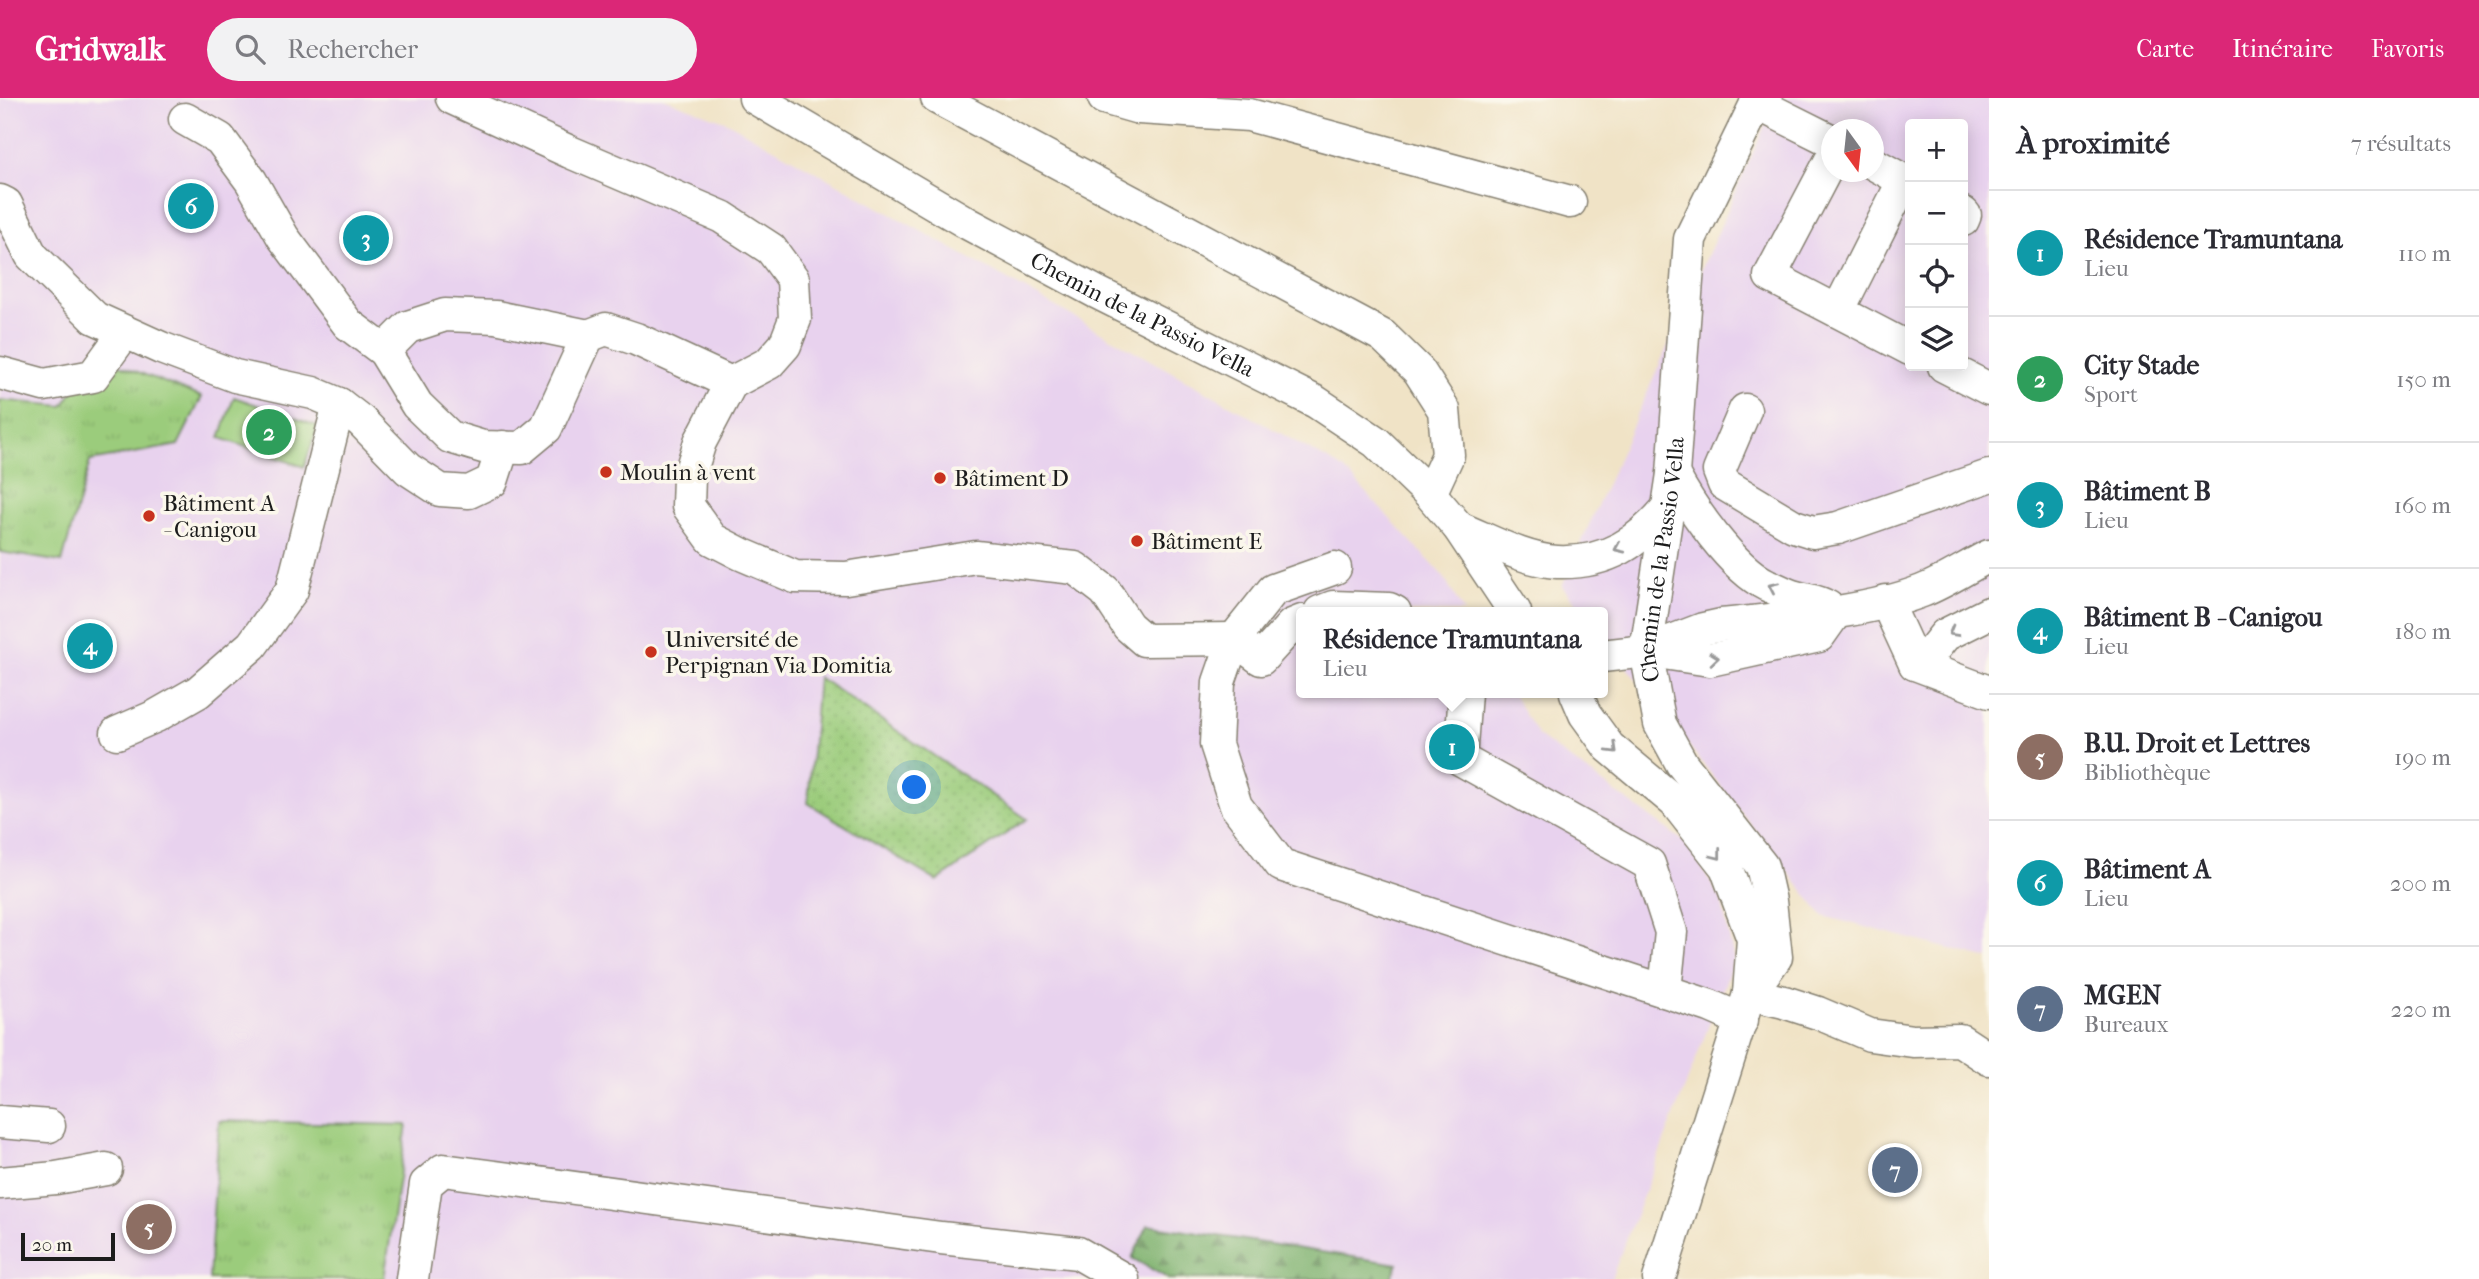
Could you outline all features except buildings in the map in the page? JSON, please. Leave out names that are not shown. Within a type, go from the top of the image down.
[{"type":"street","points":[[452,98],[722,217],[771,249],[793,279],[795,319],[785,345],[769,363],[731,383],[700,442],[689,477],[688,506],[712,538],[741,554],[795,577],[846,578],[976,557],[1075,568],[1105,592],[1128,626],[1144,640],[1234,639],[1261,659],[1296,623]]},
{"type":"street","name":"Chemin de la Passio Vella","points":[[755,98],[969,224],[1096,292],[1317,402],[1376,442],[1430,494],[1459,528],[1511,607]]},
{"type":"street","points":[[937,98],[1383,336],[1419,371],[1444,410],[1448,455],[1430,494]]},
{"type":"street","points":[[1104,98],[1139,107],[1251,106],[1570,202]]},
{"type":"street","points":[[1758,101],[1821,135]]},
{"type":"street","name":"Chemin de la Passio Vella","points":[[1746,1007],[1776,957],[1770,901],[1762,866],[1682,764],[1660,724],[1646,651],[1670,505],[1690,239],[1758,101]]},
{"type":"street","points":[[185,120],[220,139],[251,181],[283,237],[348,324],[384,351],[417,405],[450,437],[483,447],[522,448],[546,428],[588,336]]},
{"type":"street","points":[[1884,169],[1905,181]]},
{"type":"street","points":[[1821,179],[1770,276],[1838,311],[1905,339]]},
{"type":"street","points":[[1838,311],[1905,186]]},
{"type":"street","points":[[0,201],[6,204],[31,256],[96,318],[160,348],[235,376],[313,393],[339,404],[361,421],[408,469],[440,491],[468,492],[492,481],[503,447]]},
{"type":"street","points":[[384,351],[408,327],[445,315],[496,317],[588,336],[606,329],[636,339],[731,383]]},
{"type":"street","points":[[0,373],[44,385],[93,376],[125,332]]},
{"type":"street","points":[[1954,371],[1989,389]]},
{"type":"street","points":[[117,733],[156,716],[198,692],[253,645],[292,590],[339,404]]},
{"type":"street","points":[[1745,410],[1719,471],[1724,484],[1794,526],[1813,532],[1838,528],[1989,476]]},
{"type":"street","points":[[1673,474],[1710,532],[1752,575],[1794,597],[1821,602],[1836,611],[1923,591],[1989,556]]},
{"type":"street","points":[[1459,528],[1556,562],[1587,560],[1638,539],[1670,505]]},
{"type":"street","points":[[1335,568],[1273,590],[1234,639],[1219,681],[1216,744],[1236,806],[1280,865],[1710,1006],[1806,1010],[1870,1035],[1913,1041],[1960,1040],[1989,1059]]},
{"type":"street","points":[[1886,601],[1920,662],[1989,692]]},
{"type":"street","points":[[1608,655],[1646,651],[1710,660],[1819,636],[1836,611]]},
{"type":"street","points":[[1920,662],[1945,635],[1989,613]]},
{"type":"street","points":[[1465,698],[1460,759],[1649,864],[1671,932],[1665,991]]},
{"type":"street","name":"Chemin de la Passio Vella","points":[[1578,698],[1609,747],[1675,802],[1726,867],[1753,939],[1746,1007],[1659,1279]]},
{"type":"street","points":[[0,1122],[49,1126]]},
{"type":"street","points":[[0,1183],[56,1178],[106,1169]]},
{"type":"street","points":[[412,1279],[426,1184],[443,1170],[942,1238],[1078,1252],[1123,1279]]},
{"type":"shaded area","name":"Université de Perpignan Via Domitia","points":[[0,98],[663,98],[727,122],[1344,469],[1443,576],[1461,607],[1296,607],[1296,698],[1515,698],[1538,736],[1686,843],[1721,899],[1734,960],[1611,1279],[0,1279]]},
{"type":"shaded area","points":[[1777,98],[1989,98],[1989,959],[1823,916],[1608,643],[1608,607],[1579,607],[1562,586]]},
{"type":"green space","points":[[97,356],[202,397],[178,445],[90,461],[62,562],[0,552],[0,400],[63,406]]},
{"type":"green space","points":[[234,397],[318,426],[304,467],[220,438]]},
{"type":"green space","points":[[818,677],[1027,819],[937,881],[808,803]]},
{"type":"green space","points":[[219,1121],[407,1125],[384,1279],[209,1279]]},
{"type":"green space","points":[[1148,1225],[1398,1264],[1391,1279],[1169,1279],[1132,1258]]},
{"type":"place","name":"Bâtiment A","points":[[191,206]]},
{"type":"place","name":"Bâtiment B","points":[[366,238]]},
{"type":"place","name":"City Stade","points":[[269,432]]},
{"type":"place","name":"Moulin à vent","points":[[606,472]]},
{"type":"place","name":"Bâtiment D","points":[[940,478]]},
{"type":"place","name":"Bâtiment A - Canigou","points":[[149,516]]},
{"type":"place","name":"Bâtiment E","points":[[1137,541]]},
{"type":"place","name":"Bâtiment B - Canigou","points":[[90,646]]},
{"type":"place","name":"Université de Perpignan Via Domitia","points":[[651,652]]},
{"type":"place","name":"Résidence Tramuntana","points":[[1452,747]]},
{"type":"place","name":"MGEN","points":[[1895,1170]]},
{"type":"place","name":"B.U. Droit et Lettres","points":[[149,1227]]}]
